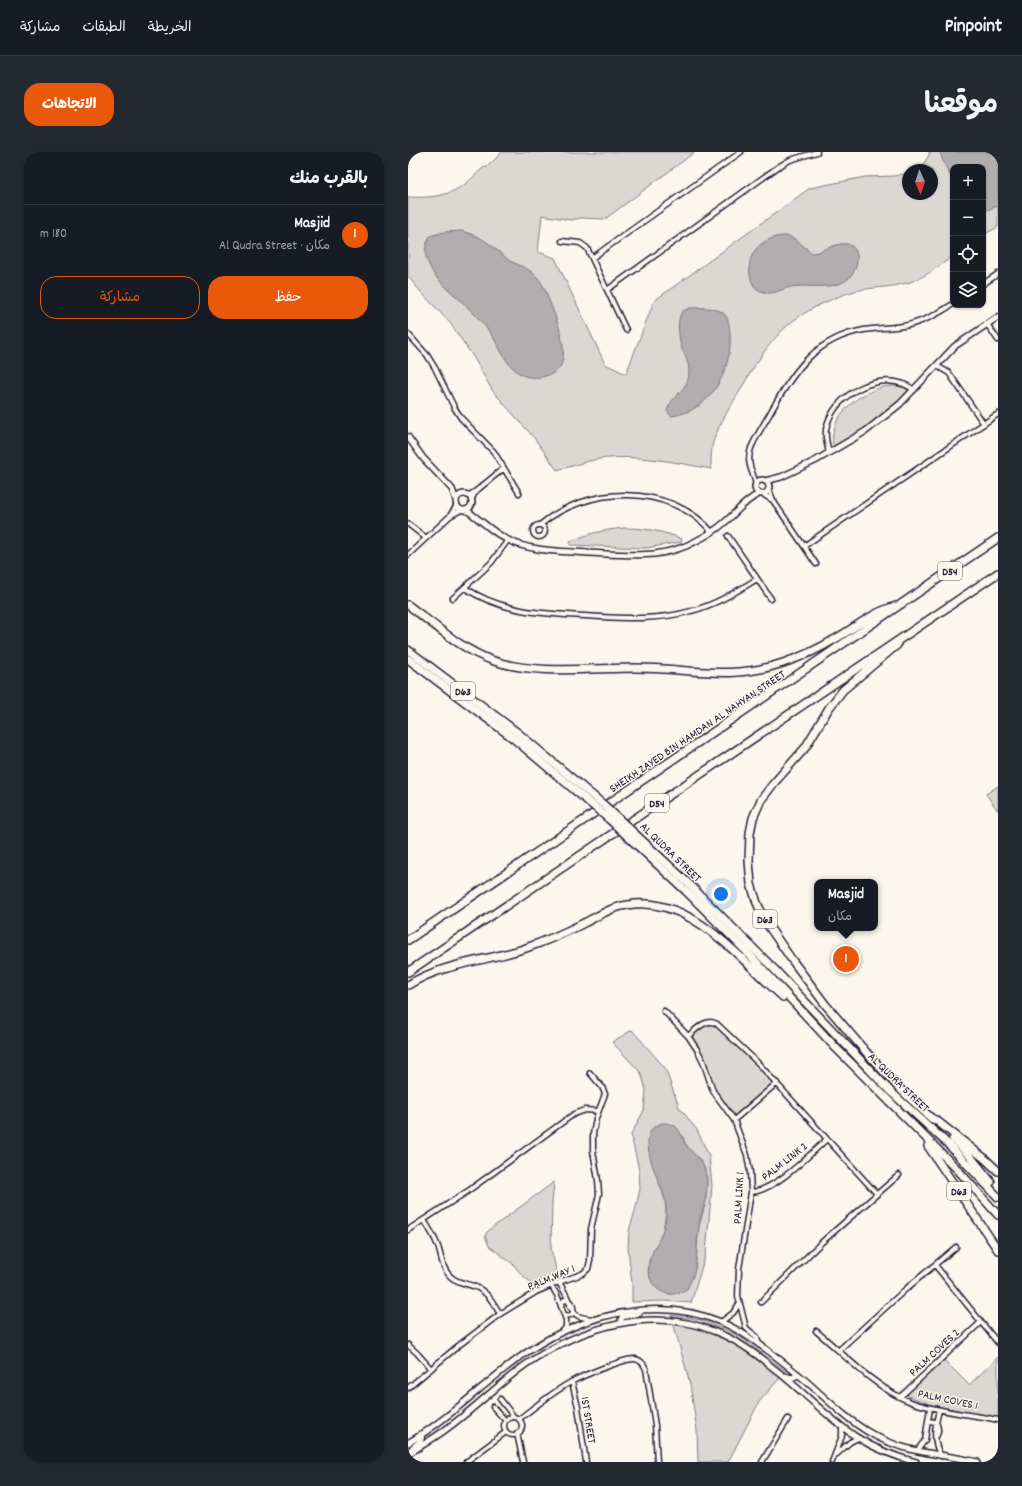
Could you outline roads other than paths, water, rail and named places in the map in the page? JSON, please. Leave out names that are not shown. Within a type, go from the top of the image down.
[{"type":"main road","name":"SHEIKH ZAYED BIN HAMDAN AL NAHYAN STREET","points":[[408,940],[998,538]]},
{"type":"main road","name":"D54","points":[[408,972],[998,573]]},
{"type":"main road","points":[[408,605],[473,651],[492,660],[512,665],[569,669],[650,668],[723,674],[759,670],[796,658],[834,640],[874,614],[902,604]]},
{"type":"main road","name":"AL QUDRA STREET","points":[[907,635],[891,651],[843,690],[805,748],[765,794],[751,824],[749,861],[751,884],[756,902],[767,924],[792,960],[841,1023],[899,1088],[931,1118],[937,1121],[984,1158],[998,1171]]},
{"type":"main road","name":"AL QUDRA STREET","points":[[408,650],[515,736],[688,888],[774,969],[890,1092],[953,1148],[998,1196]]},
{"type":"main road","name":"AL QUDRA STREET","points":[[408,659],[515,736]]},
{"type":"main road","name":"AL QUDRA STREET","points":[[688,888],[836,1048],[958,1170],[998,1215]]},
{"type":"main road","points":[[408,985],[425,977],[452,968],[501,956],[543,942],[616,908],[647,904],[680,913],[709,930],[726,943],[782,996],[802,1012]]},
{"type":"main road","points":[[931,1118],[970,1156],[998,1190]]},
{"type":"main road","name":"AL QUDRA STREET","points":[[919,1132],[998,1250]]},
{"type":"street","points":[[592,258],[741,152]]},
{"type":"street","points":[[607,290],[778,167],[790,160],[817,152]]},
{"type":"street","points":[[562,241],[580,243],[587,248],[626,330]]},
{"type":"street","points":[[986,282],[998,274]]},
{"type":"street","points":[[774,502],[759,491],[749,466],[749,455],[754,441],[788,383],[807,359],[837,338],[850,333],[915,323],[950,306]]},
{"type":"street","points":[[763,481],[781,477],[829,454],[872,426],[900,404],[955,346],[998,316]]},
{"type":"street","points":[[987,324],[998,340]]},
{"type":"street","points":[[408,334],[427,355],[461,418],[494,452],[519,493]]},
{"type":"street","points":[[937,366],[949,373],[984,424]]},
{"type":"street","points":[[829,454],[826,435],[829,421],[837,408],[848,396],[866,386],[889,381],[900,382],[914,390]]},
{"type":"street","points":[[804,546],[998,414]]},
{"type":"street","points":[[408,437],[423,458],[452,489],[468,497],[478,518]]},
{"type":"street","points":[[450,516],[460,496],[468,497],[504,468]]},
{"type":"street","points":[[753,476],[769,484],[769,489],[774,502],[816,564]]},
{"type":"street","points":[[452,489],[457,503],[463,510],[478,518],[492,530],[508,540],[521,545],[536,549],[638,555],[657,554],[677,549],[695,542],[724,523],[759,491],[769,489],[781,477]]},
{"type":"street","points":[[759,491],[763,481]]},
{"type":"street","points":[[540,525],[558,511],[579,502],[601,497],[628,496],[656,499],[674,504],[700,520],[712,532]]},
{"type":"street","points":[[408,555],[450,516],[471,506]]},
{"type":"street","points":[[408,524],[426,538]]},
{"type":"street","points":[[728,536],[771,599]]},
{"type":"street","points":[[453,598],[490,563],[508,540]]},
{"type":"street","points":[[465,588],[491,602],[523,611],[542,614],[636,618],[675,615],[697,609],[724,598],[757,579]]},
{"type":"street","name":"PALM LINK 1","points":[[664,1011],[688,1036],[703,1061],[710,1085],[716,1097],[734,1120],[747,1155],[751,1192],[739,1269],[739,1304],[746,1328],[757,1337],[759,1345]]},
{"type":"street","points":[[688,1036],[707,1022],[714,1022],[758,1063],[877,1194]]},
{"type":"street","name":"PALM WAY 1","points":[[408,1388],[500,1314],[527,1297],[551,1285],[586,1272],[589,1265],[591,1229],[599,1194],[593,1151],[594,1126],[598,1111],[604,1098],[604,1090],[590,1073]]},
{"type":"street","points":[[734,1120],[776,1083]]},
{"type":"street","points":[[408,1230],[511,1161],[574,1114],[585,1110],[598,1111]]},
{"type":"street","name":"PALM LINK 2","points":[[751,1192],[764,1190],[777,1182],[827,1139]]},
{"type":"street","points":[[761,1302],[822,1242],[899,1176]]},
{"type":"street","points":[[424,1220],[437,1243],[441,1262],[446,1271],[457,1282],[477,1288],[485,1293],[500,1314]]},
{"type":"street","points":[[839,1350],[897,1297],[956,1247]]},
{"type":"street","points":[[935,1265],[998,1343]]},
{"type":"street","points":[[560,1282],[569,1301],[569,1306],[573,1312],[581,1318],[595,1319]]},
{"type":"street","points":[[551,1285],[565,1315],[567,1325],[563,1331]]},
{"type":"street","points":[[560,1305],[564,1300],[569,1301]]},
{"type":"street","points":[[721,1322],[733,1313],[739,1304]]},
{"type":"street","points":[[622,1323],[621,1318],[624,1316],[665,1309]]},
{"type":"street","points":[[408,1443],[521,1356],[563,1331],[595,1319],[629,1311],[665,1309],[695,1313],[721,1322],[759,1345],[798,1375],[845,1416],[862,1428],[896,1445],[917,1452],[977,1462]]},
{"type":"street","points":[[565,1315],[570,1316],[573,1312]]},
{"type":"street","points":[[409,1454],[453,1424],[512,1374],[541,1355],[584,1334],[622,1323],[643,1320],[661,1320],[699,1326],[715,1331],[736,1341],[790,1378],[794,1378],[798,1375]]},
{"type":"street","name":"PALM COVES 2","points":[[900,1397],[981,1322]]},
{"type":"street","name":"PALM COVES 1","points":[[816,1331],[881,1385],[900,1397],[930,1408],[998,1420]]},
{"type":"street","points":[[408,1345],[431,1369]]},
{"type":"street","points":[[505,1420],[508,1418],[517,1418],[572,1382],[610,1366],[634,1359],[641,1362],[646,1369],[653,1406],[658,1462]]},
{"type":"street","points":[[773,1367],[858,1438],[890,1454],[916,1462]]},
{"type":"street","name":"1ST STREET","points":[[572,1382],[586,1462]]},
{"type":"street","points":[[500,1400],[517,1418],[521,1427],[516,1434],[523,1462]]},
{"type":"street","points":[[493,1407],[505,1420]]},
{"type":"street","points":[[917,1452],[923,1444],[930,1408]]},
{"type":"street","points":[[940,1410],[936,1422],[935,1438],[936,1446],[941,1456]]},
{"type":"street","points":[[762,1462],[788,1419]]},
{"type":"street","points":[[505,1420],[504,1426],[506,1432]]},
{"type":"street","points":[[928,1421],[936,1422]]},
{"type":"street","points":[[832,1462],[841,1440],[842,1426]]},
{"type":"street","points":[[506,1432],[516,1434]]},
{"type":"street","points":[[466,1462],[506,1432]]},
{"type":"street","points":[[409,1454],[412,1448],[421,1441],[421,1434]]},
{"type":"street","points":[[925,1437],[935,1438]]},
{"type":"street","points":[[835,1456],[847,1444],[858,1438]]},
{"type":"street","points":[[841,1440],[847,1444]]},
{"type":"place","name":"Masjid","points":[[846,959]]}]
